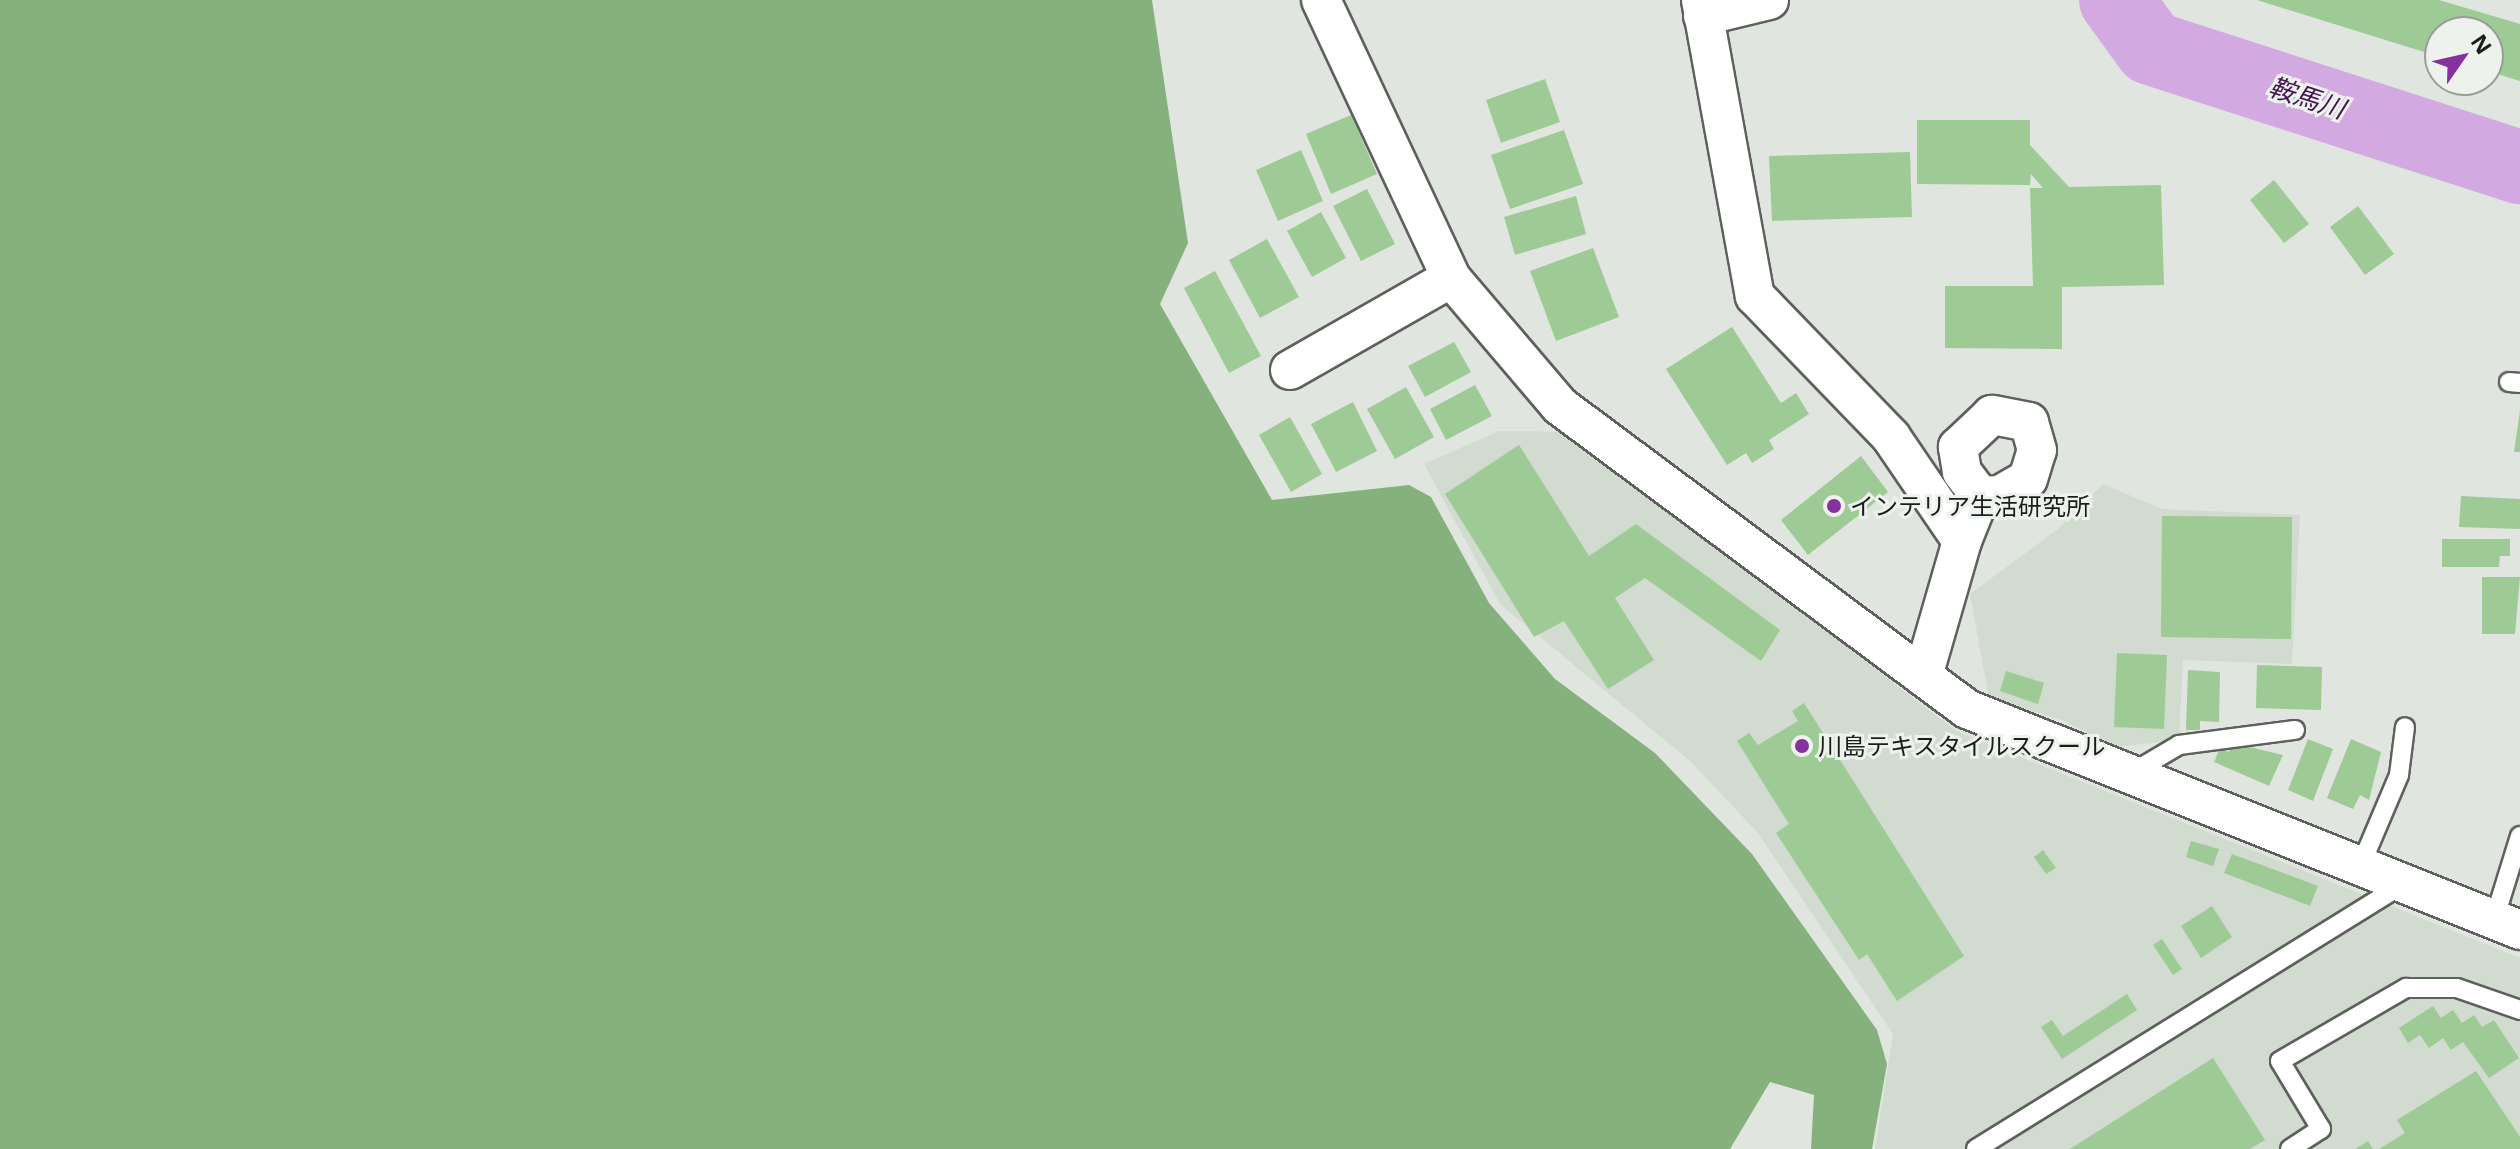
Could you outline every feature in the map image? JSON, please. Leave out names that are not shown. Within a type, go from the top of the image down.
[{"type":"street","points":[[1321,0],[1451,278],[1560,406],[1967,709],[2507,925]]},
{"type":"street","points":[[1769,0],[1702,8],[1755,296],[1891,437],[1962,541]]},
{"type":"street","points":[[1290,370],[1451,278]]},
{"type":"street","points":[[1923,676],[1962,541],[1980,496]]},
{"type":"lane","points":[[2360,867],[2399,775],[2405,727]]},
{"type":"lane","points":[[2130,774],[2179,745],[2295,730]]},
{"type":"lane","points":[[2507,925],[2520,836]]},
{"type":"lane","points":[[1976,1149],[2403,884]]},
{"type":"lane","points":[[2290,1149],[2321,1129],[2280,1061],[2406,988],[2457,988],[2520,1010]]},
{"type":"lane","points":[[2003,1132],[2014,1149]]},
{"type":"shaded area","points":[[1499,431],[1568,432],[1956,731],[2520,958],[2520,1149],[1875,1149],[1893,1034],[1758,833],[1690,761],[1500,604],[1424,464]]},
{"type":"shaded area","points":[[2103,484],[2162,509],[2300,515],[2292,664],[2183,660],[2179,740],[2115,747],[2062,720],[1989,698],[1970,594],[2058,529]]},
{"type":"green space","points":[[0,0],[1152,0],[1188,243],[1160,304],[1272,500],[1409,485],[1431,497],[1489,603],[1555,679],[1655,753],[1752,854],[1877,1030],[1887,1064],[1872,1149],[1811,1149],[1814,1095],[1770,1082],[1730,1149],[0,1149]]},
{"type":"building","points":[[2257,0],[2439,0],[2493,16],[2424,16],[2424,52]]},
{"type":"building","points":[[2504,19],[2520,24],[2520,81],[2504,76]]},
{"type":"building","points":[[1545,79],[1560,122],[1501,143],[1486,100]]},
{"type":"building","points":[[1351,115],[1377,174],[1331,194],[1306,134]]},
{"type":"building","points":[[1917,120],[2030,120],[2030,145],[2069,187],[2161,185],[2164,285],[2062,287],[2062,349],[1945,348],[1945,286],[2033,286],[2030,188],[2043,188],[2031,174],[2030,185],[1917,184]]},
{"type":"building","points":[[1564,130],[1583,184],[1510,209],[1491,155]]},
{"type":"building","points":[[1301,150],[1323,201],[1278,221],[1256,170]]},
{"type":"building","points":[[1910,152],[1912,217],[1772,221],[1769,156]]},
{"type":"building","points":[[2274,180],[2309,224],[2284,243],[2250,200]]},
{"type":"building","points":[[1367,189],[1395,244],[1361,261],[1333,206]]},
{"type":"building","points":[[1576,196],[1586,234],[1515,255],[1504,217]]},
{"type":"building","points":[[2358,206],[2394,254],[2365,275],[2330,227]]},
{"type":"building","points":[[1321,212],[1346,258],[1312,277],[1287,231]]},
{"type":"building","points":[[1267,239],[1299,297],[1260,318],[1229,260]]},
{"type":"building","points":[[1593,248],[1619,317],[1556,341],[1530,271]]},
{"type":"building","points":[[1215,271],[1261,356],[1229,373],[1184,288]]},
{"type":"building","points":[[1732,327],[1781,403],[1796,393],[1809,414],[1769,440],[1774,449],[1752,463],[1746,453],[1727,465],[1666,369]]},
{"type":"building","points":[[1454,342],[1471,372],[1425,397],[1408,366]]},
{"type":"building","points":[[1475,385],[1492,416],[1446,440],[1430,409]]},
{"type":"building","points":[[1406,387],[1434,437],[1395,459],[1367,409]]},
{"type":"building","points":[[1353,402],[1377,451],[1336,472],[1311,424]]},
{"type":"building","points":[[2520,411],[2520,452],[2514,452]]},
{"type":"building","points":[[1290,417],[1322,474],[1291,492],[1259,435]]},
{"type":"building","points":[[1519,445],[1589,556],[1636,524],[1780,630],[1761,661],[1645,578],[1615,598],[1654,660],[1608,689],[1564,621],[1534,637],[1445,494]]},
{"type":"building","name":"インテリア生活研究所","points":[[1861,456],[1888,492],[1808,555],[1781,520]]},
{"type":"building","points":[[2461,496],[2520,499],[2520,529],[2459,527]]},
{"type":"building","points":[[2162,516],[2292,517],[2291,639],[2161,637]]},
{"type":"building","points":[[2442,539],[2510,539],[2510,556],[2500,556],[2499,567],[2442,567]]},
{"type":"building","points":[[2482,577],[2520,577],[2515,634],[2482,634]]},
{"type":"building","points":[[2117,653],[2167,655],[2164,729],[2114,727]]},
{"type":"building","points":[[2257,665],[2322,667],[2321,710],[2256,708]]},
{"type":"building","points":[[2188,670],[2220,672],[2219,722],[2200,721],[2200,730],[2186,730]]},
{"type":"building","points":[[2006,671],[2044,683],[2038,704],[2000,691]]},
{"type":"building","points":[[1804,703],[1964,956],[1897,1001],[1867,954],[1859,960],[1776,833],[1789,824],[1737,741],[1749,733],[1758,745],[1798,721],[1792,711]]},
{"type":"building","points":[[2308,739],[2333,749],[2313,801],[2288,790]]},
{"type":"building","points":[[2351,739],[2381,752],[2369,800],[2360,795],[2353,809],[2327,798]]},
{"type":"building","points":[[2233,743],[2283,755],[2269,786],[2214,762],[2220,748],[2229,752]]},
{"type":"building","points":[[2191,841],[2219,849],[2213,866],[2186,857]]},
{"type":"building","points":[[2043,850],[2056,868],[2046,874],[2034,857]]},
{"type":"building","points":[[2232,854],[2318,886],[2310,906],[2224,873]]},
{"type":"building","points":[[2212,906],[2232,937],[2201,958],[2181,926]]},
{"type":"building","points":[[2162,939],[2182,969],[2173,975],[2153,945]]},
{"type":"building","points":[[2127,994],[2137,1010],[2062,1059],[2041,1027],[2052,1020],[2063,1036]]},
{"type":"building","points":[[2433,1006],[2441,1018],[2453,1010],[2462,1023],[2474,1015],[2482,1027],[2494,1020],[2519,1058],[2489,1078],[2463,1042],[2451,1050],[2443,1038],[2429,1048],[2420,1035],[2408,1043],[2399,1028]]},
{"type":"building","points":[[2213,1058],[2265,1140],[2250,1149],[2070,1149]]},
{"type":"building","points":[[2476,1071],[2520,1137],[2520,1149],[2379,1149],[2405,1133],[2397,1120]]},
{"type":"building","points":[[2368,1141],[2373,1149],[2355,1149]]},
{"type":"waterway","name":"鞍馬川","points":[[2116,0],[2151,48],[2520,167]]},
{"type":"place","name":"インテリア生活研究所","points":[[1834,506]]},
{"type":"place","name":"川島テキスタイルスクール","points":[[1802,746]]}]
